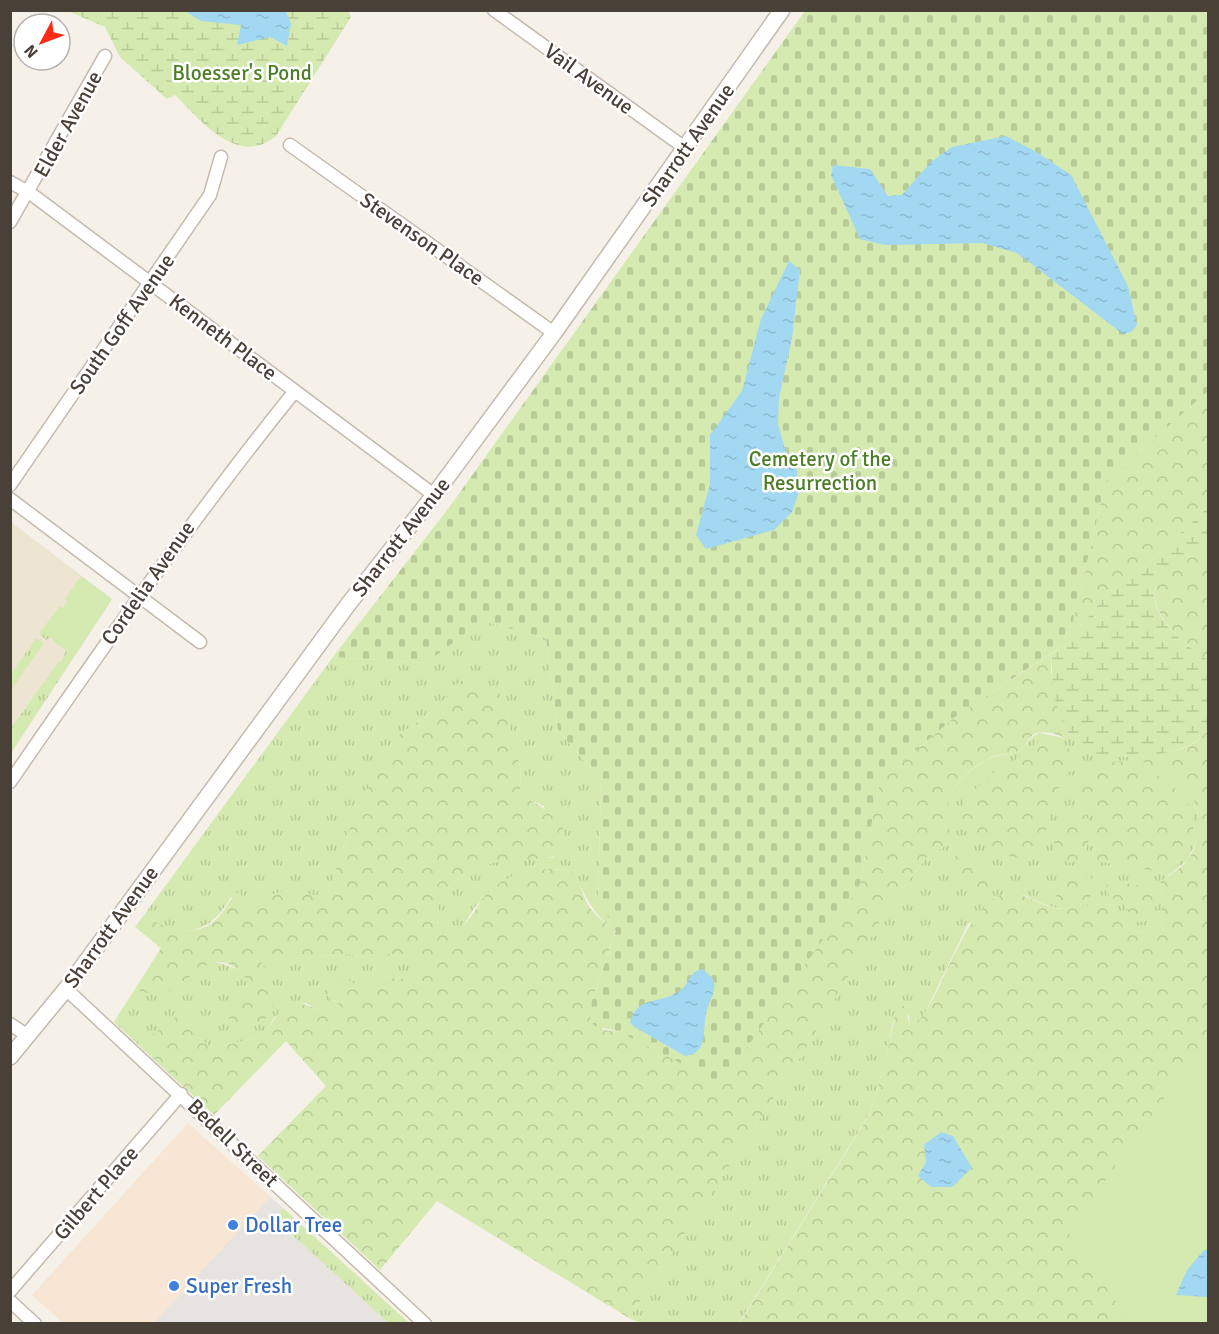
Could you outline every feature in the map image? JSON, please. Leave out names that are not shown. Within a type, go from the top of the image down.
[{"type":"street","name":"Vail Avenue","points":[[494,10],[685,148]]},
{"type":"street","name":"Sharrott Avenue","points":[[10,1057],[66,989],[346,606],[434,495],[554,333],[782,10]]},
{"type":"street","name":"Elder Avenue","points":[[10,222],[30,193],[105,56]]},
{"type":"street","name":"Stevenson Place","points":[[290,145],[554,333]]},
{"type":"street","name":"South Goff Avenue","points":[[10,485],[210,195],[221,158]]},
{"type":"street","name":"Kenneth Place","points":[[10,182],[30,193],[434,495]]},
{"type":"street","name":"Cordelia Avenue","points":[[10,782],[138,595],[217,488],[295,391]]},
{"type":"street","points":[[10,499],[200,642]]},
{"type":"street","name":"Bedell Street","points":[[66,989],[425,1323]]},
{"type":"street","points":[[10,1024],[28,1036]]},
{"type":"street","name":"Gilbert Place","points":[[10,1291],[181,1094]]},
{"type":"street","points":[[10,1301],[35,1323]]},
{"type":"shaded area","points":[[11,522],[112,599],[11,753]]},
{"type":"shaded area","points":[[188,1123],[409,1323],[63,1323],[32,1295]]},
{"type":"shaded area","points":[[270,1197],[283,1208],[268,1227],[276,1220],[388,1323],[154,1323]]},
{"type":"green space","name":"Bloesser's Pond","points":[[348,10],[351,17],[276,136],[262,144],[247,147],[234,144],[221,137],[175,95],[167,99],[120,57],[105,27],[68,11]]},
{"type":"green space","name":"Cemetery of the Resurrection","points":[[805,11],[1208,11],[1208,391],[1106,481],[1068,642],[956,716],[880,781],[859,888],[721,1084],[620,1032],[595,1026],[590,1020],[592,1001],[616,931],[598,899],[601,780],[558,730],[546,638],[482,621],[426,663],[333,657],[448,509]]},
{"type":"green space","points":[[1208,391],[1208,507],[1150,562],[1106,595],[1068,642],[1106,481]]},
{"type":"green space","points":[[1208,507],[1208,550],[1188,555],[1171,566],[1159,579],[1155,593],[1156,606],[1162,619],[1184,642],[1208,660],[1208,730],[1187,746],[1157,755],[1096,756],[1081,741],[1073,740],[1062,720],[1053,687],[1052,653],[1068,642],[1106,595],[1150,562]]},
{"type":"green space","points":[[1199,550],[1208,550],[1208,660],[1175,633],[1163,619],[1156,604],[1155,590],[1161,576],[1176,562]]},
{"type":"green space","points":[[81,576],[112,599],[82,645],[49,620],[60,606],[63,608],[67,602],[65,599]]},
{"type":"green space","points":[[49,620],[82,645],[11,753],[11,728],[59,661],[61,662],[66,651],[53,641],[52,637],[46,640],[39,634]]},
{"type":"green space","points":[[482,621],[546,638],[558,730],[601,780],[598,899],[616,930],[600,917],[572,871],[550,869],[532,872],[516,879],[480,902],[464,925],[455,933],[441,934],[437,919],[439,905],[454,883],[466,874],[479,867],[508,860],[554,858],[544,806],[528,799],[520,792],[521,769],[512,741],[506,706],[474,686],[454,685],[441,705],[396,737],[384,756],[354,816],[328,893],[316,895],[280,892],[247,907],[241,907],[231,897],[213,920],[193,930],[182,931],[170,928],[144,915],[333,657],[426,663]]},
{"type":"green space","points":[[36,638],[44,643],[11,690],[11,674]]},
{"type":"green space","points":[[1052,653],[1051,672],[1067,732],[1073,740],[1050,733],[1037,733],[1018,751],[995,756],[982,762],[956,785],[948,804],[948,844],[926,858],[890,905],[805,1050],[629,1318],[437,1201],[380,1270],[258,1156],[326,1086],[286,1041],[214,1115],[147,1053],[148,1038],[182,1013],[193,1011],[197,1017],[192,1026],[198,1037],[212,1048],[253,1039],[265,1032],[288,1001],[342,1015],[345,1011],[343,1008],[324,992],[332,982],[347,980],[365,989],[385,977],[401,979],[426,964],[403,955],[389,954],[373,959],[350,954],[294,959],[281,965],[265,958],[262,963],[265,972],[262,980],[248,982],[236,969],[225,963],[215,962],[205,966],[174,988],[159,995],[152,995],[135,989],[161,948],[135,927],[144,915],[171,928],[200,929],[210,925],[218,918],[238,892],[242,897],[241,907],[252,906],[281,892],[316,895],[328,893],[354,816],[384,756],[396,737],[441,705],[454,685],[464,681],[484,691],[494,689],[501,695],[506,706],[512,741],[521,769],[520,792],[559,821],[565,838],[564,850],[552,857],[493,863],[461,877],[444,895],[439,905],[437,919],[441,934],[450,934],[464,926],[485,896],[509,878],[529,871],[550,869],[572,871],[591,909],[616,930],[592,1001],[603,1030],[620,1032],[859,888],[880,781],[956,716]]},
{"type":"green space","points":[[1208,730],[1208,1323],[739,1324],[870,1114],[887,1054],[897,1007],[905,1006],[910,1026],[923,1016],[970,926],[994,898],[1015,894],[1063,909],[1104,904],[1113,906],[1122,925],[1139,933],[1160,926],[1163,908],[1161,881],[1181,867],[1191,855],[1197,835],[1198,815],[1188,791],[1178,781],[1154,766],[1126,756],[1182,749],[1192,744]]},
{"type":"green space","points":[[1039,733],[1081,741],[1108,757],[1126,756],[1157,766],[1178,780],[1194,797],[1199,820],[1197,839],[1188,860],[1161,881],[1163,908],[1160,926],[1139,933],[1122,925],[1113,906],[1095,904],[1077,909],[1064,909],[1046,905],[1024,895],[968,924],[924,1015],[910,1026],[909,1015],[893,1021],[887,1054],[870,1113],[739,1323],[642,1324],[629,1318],[805,1050],[890,905],[926,858],[948,844],[948,803],[952,791],[969,772],[983,762],[1019,751]]},
{"type":"green space","points":[[1040,740],[1063,745],[1072,751],[1078,761],[1061,782],[1039,851],[1033,858],[1011,857],[963,829],[957,820],[958,812],[972,792],[999,767],[1014,761]]},
{"type":"green space","points":[[1118,761],[1148,771],[1163,779],[1176,788],[1186,800],[1192,814],[1193,829],[1184,856],[1170,870],[1093,861],[1090,857],[1097,823],[1092,811],[1078,793],[1080,786],[1093,771]]},
{"type":"green space","points":[[1075,806],[1083,808],[1092,829],[1083,859],[1068,863],[1054,855],[1054,842],[1062,821]]},
{"type":"green space","points":[[961,852],[985,864],[990,879],[988,888],[978,893],[962,886],[946,871],[944,865]]},
{"type":"green space","points":[[1079,875],[1088,875],[1095,882],[1092,894],[1077,904],[1058,904],[1055,899],[1062,885]]},
{"type":"green space","points":[[1117,881],[1150,888],[1156,913],[1154,916],[1146,921],[1134,922],[1123,903],[1112,898],[1105,890],[1108,882]]},
{"type":"green space","points":[[350,954],[373,959],[389,954],[403,955],[427,964],[401,979],[385,977],[364,990],[347,980],[331,1000],[342,1005],[345,1011],[342,1015],[329,1014],[305,1003],[275,1017],[265,1032],[253,1039],[212,1048],[198,1037],[192,1026],[147,1046],[147,1053],[114,1022],[135,989],[160,992],[169,989],[191,972],[210,963],[219,963],[241,970],[265,972],[262,963],[265,958],[281,965],[294,959]]},
{"type":"green space","points":[[263,989],[273,994],[275,1000],[270,1013],[257,1024],[238,1029],[230,1021],[227,1014],[228,1007],[238,997]]},
{"type":"green space","points":[[1208,1037],[1208,1323],[1131,1323],[1068,1232]]},
{"type":"green space","points":[[283,1208],[409,1323],[388,1323],[274,1218]]},
{"type":"water","points":[[185,11],[286,11],[291,24],[287,46],[270,37],[237,45],[241,25],[201,21]]},
{"type":"water","points":[[1006,136],[1038,153],[1071,175],[1128,286],[1137,325],[1131,332],[1123,334],[1017,253],[982,243],[885,245],[860,239],[831,175],[833,165],[870,169],[888,196],[902,195],[931,162],[952,147]]},
{"type":"water","points":[[789,261],[800,270],[792,338],[779,398],[778,424],[785,449],[796,466],[800,489],[792,512],[774,530],[706,549],[696,535],[710,484],[710,435],[742,391],[761,319]]},
{"type":"water","points":[[701,969],[713,979],[714,990],[706,1014],[703,1040],[698,1051],[685,1056],[633,1026],[630,1022],[639,1007],[674,995],[684,987],[694,973]]},
{"type":"water","points":[[941,1132],[953,1136],[972,1168],[952,1187],[931,1187],[918,1176],[926,1162],[924,1145]]},
{"type":"water","points":[[1204,1250],[1208,1250],[1208,1297],[1176,1295],[1187,1270]]},
{"type":"place","name":"Dollar Tree","points":[[233,1225]]},
{"type":"place","name":"Super Fresh","points":[[174,1286]]}]
